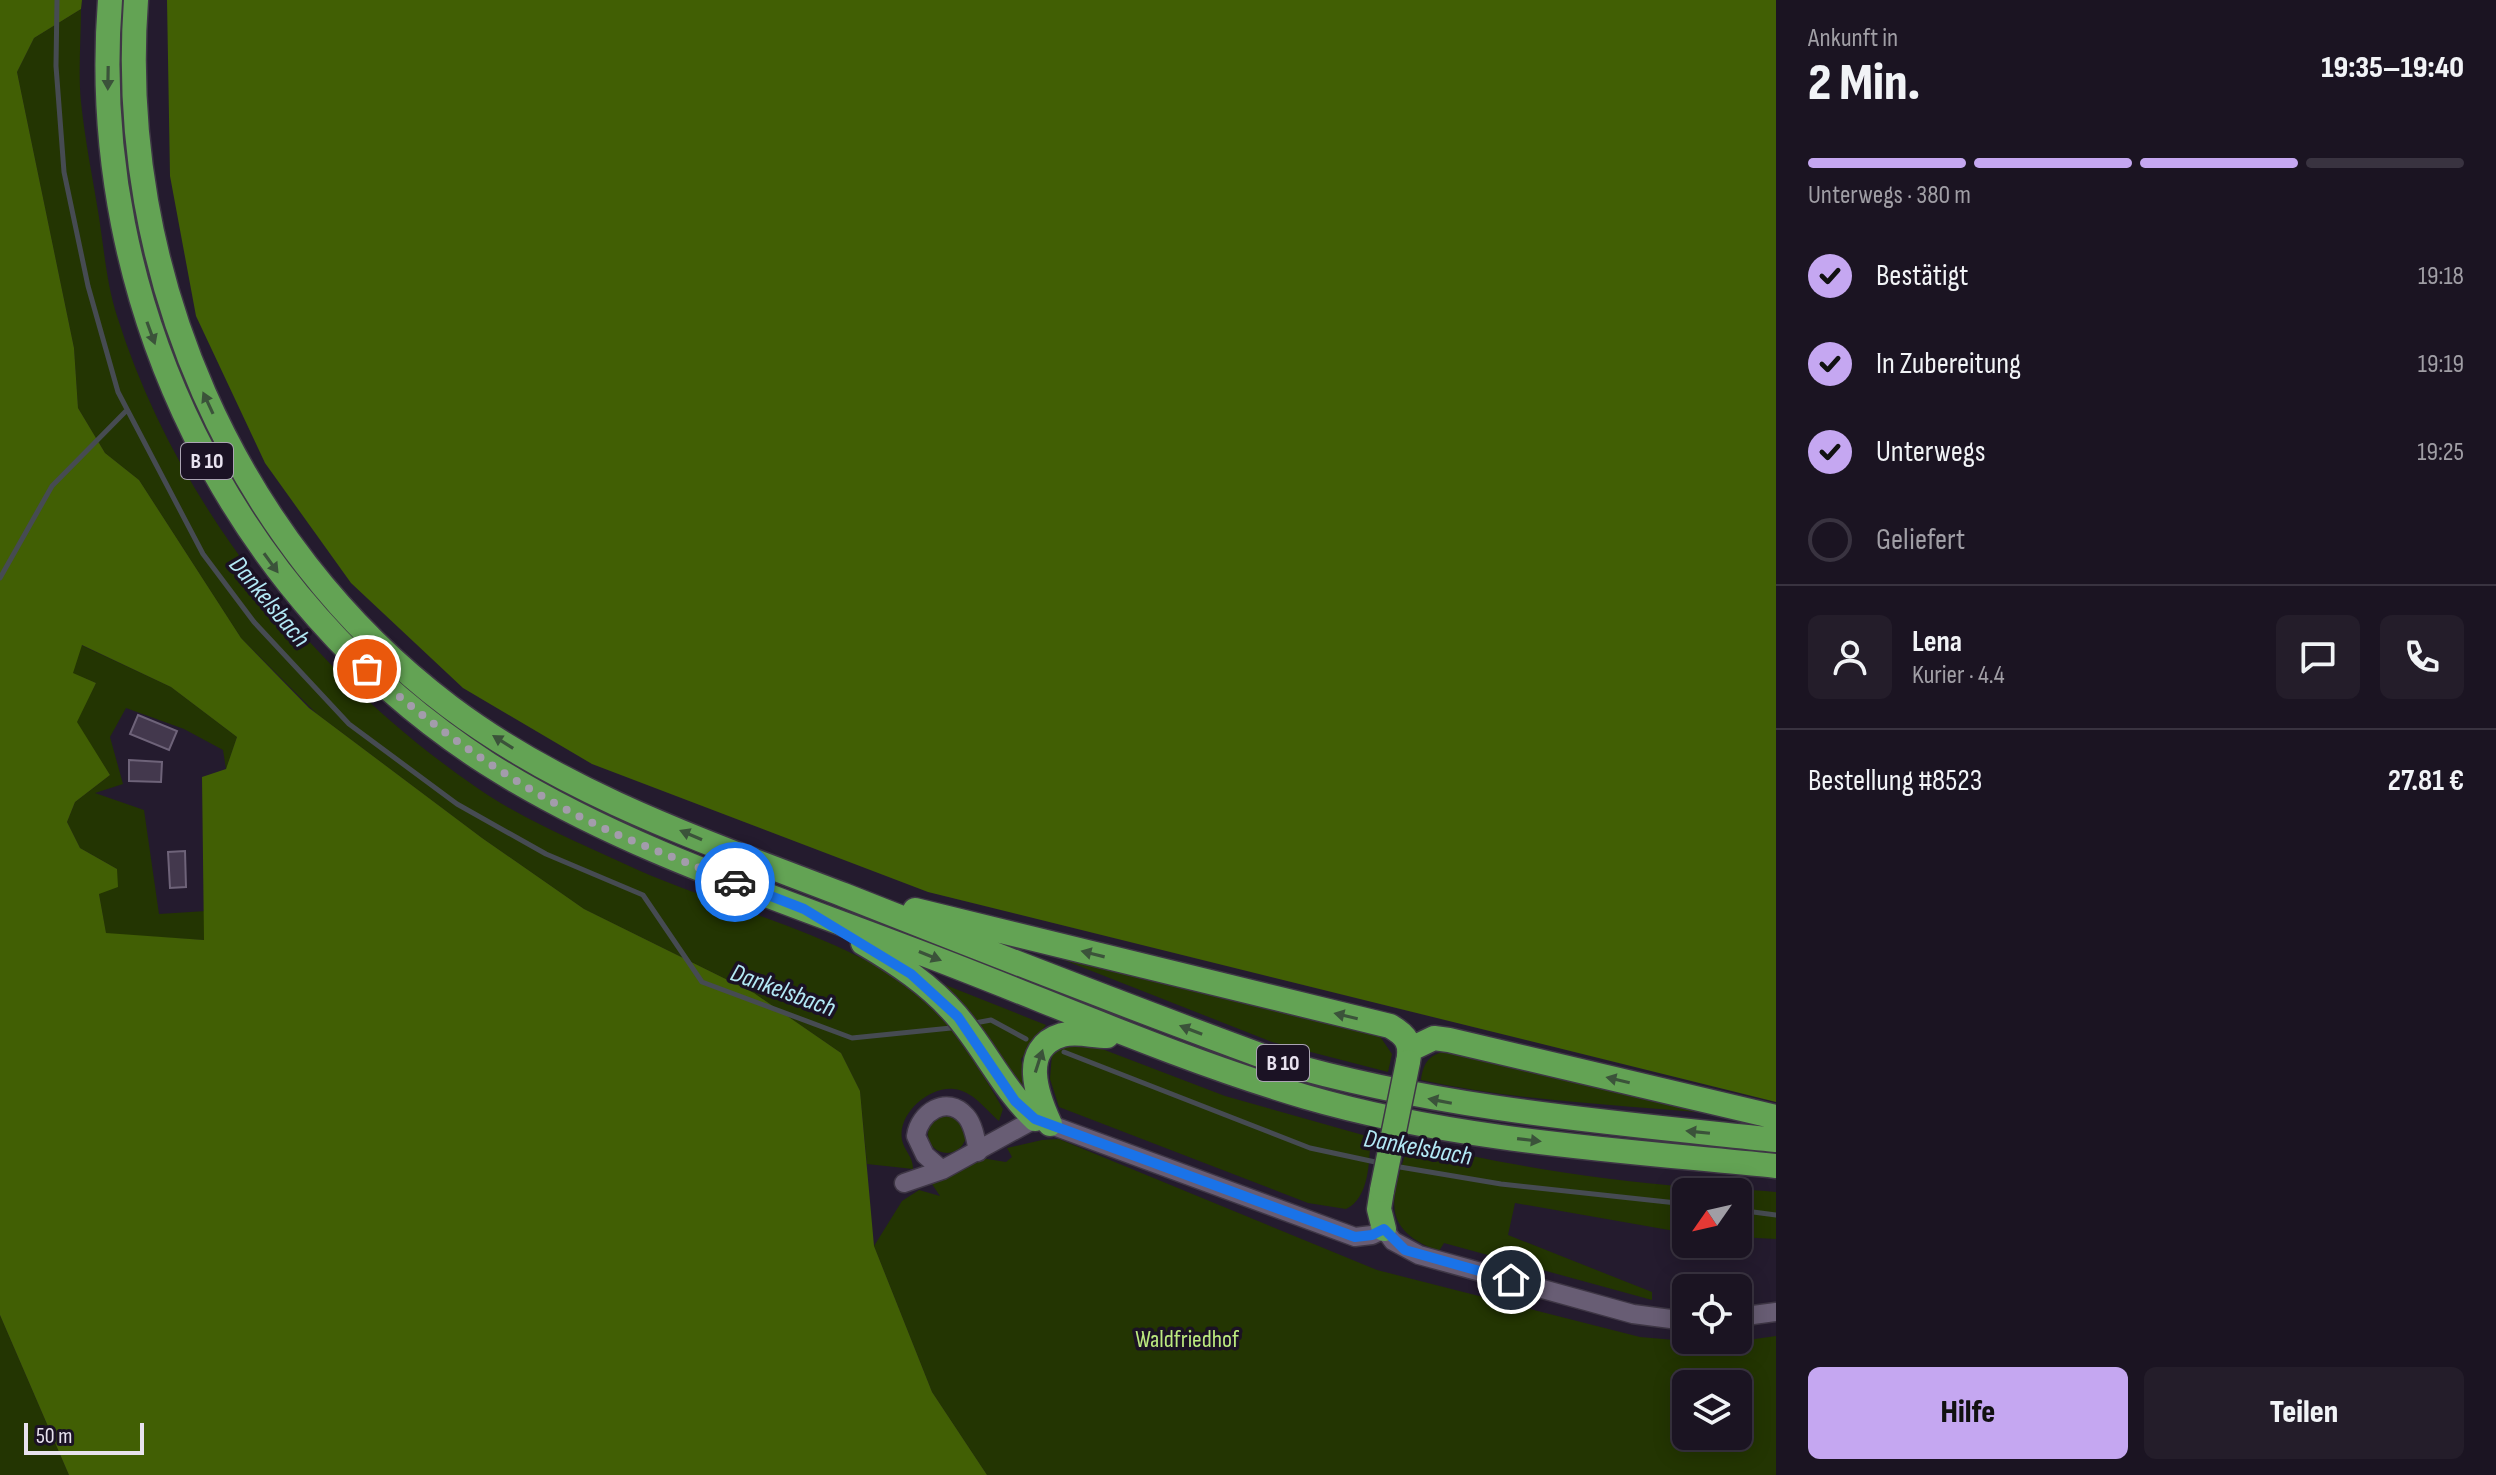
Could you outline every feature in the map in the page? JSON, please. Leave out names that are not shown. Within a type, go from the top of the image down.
[{"type":"highway","name":"B 10","points":[[110,0],[108,93],[116,185],[135,282],[189,428],[232,504],[282,577],[351,655],[438,729],[489,764],[614,833],[1125,1035],[1295,1093],[1369,1113],[1524,1140],[1776,1166]]},
{"type":"highway","name":"B 10","points":[[136,0],[134,90],[140,175],[157,258],[173,315],[213,416],[255,490],[303,562],[336,602],[416,679],[452,708],[571,782],[632,810],[816,885],[1205,1035],[1345,1081],[1451,1103],[1552,1117],[1776,1140]]},
{"type":"highway","points":[[816,885],[1390,1026],[1402,1033],[1410,1055],[1379,1209],[1384,1229]]},
{"type":"highway","points":[[804,909],[899,964],[928,987],[958,1017],[1015,1101],[1042,1122]]},
{"type":"highway","points":[[1042,1122],[1035,1086],[1035,1065],[1040,1051],[1050,1041],[1063,1035],[1125,1035]]},
{"type":"highway","points":[[1410,1055],[1434,1038],[1449,1040],[1776,1117]]},
{"type":"street","points":[[942,1170],[925,1155],[916,1136],[920,1122],[930,1111],[943,1106],[961,1112],[970,1122],[978,1152]]},
{"type":"street","points":[[904,1183],[942,1170],[1042,1122],[1355,1237],[1372,1235],[1384,1229],[1393,1241],[1419,1255],[1633,1314],[1672,1319]]},
{"type":"street","points":[[1752,1315],[1776,1312]]},
{"type":"green space","points":[[0,0],[82,0],[81,9],[34,38],[17,72],[74,348],[78,408],[105,453],[139,480],[241,638],[309,708],[482,838],[584,909],[754,993],[841,1053],[860,1091],[874,1246],[932,1392],[987,1475],[69,1475],[0,1315]],"holes":[[[82,645],[171,687],[237,737],[226,769],[202,777],[204,940],[106,933],[99,894],[118,887],[117,869],[80,848],[67,822],[75,802],[110,775],[77,722],[96,683],[73,673]]]},
{"type":"green space","points":[[167,0],[1776,0],[1776,1102],[928,892],[592,764],[463,688],[351,583],[265,463],[196,316],[170,176]]},
{"type":"green space","points":[[81,9],[83,117],[108,280],[117,316],[143,386],[175,453],[213,517],[257,579],[305,637],[358,691],[414,740],[492,798],[638,870],[833,944],[904,983],[932,1007],[970,1056],[1003,1109],[999,1121],[967,1093],[944,1089],[925,1097],[904,1121],[902,1140],[913,1169],[867,1164],[860,1091],[841,1053],[754,993],[584,909],[482,838],[317,714],[241,638],[139,480],[105,453],[78,408],[74,348],[17,72],[34,38]]},
{"type":"green space","points":[[81,645],[171,687],[237,737],[226,769],[223,750],[184,729],[126,708],[110,737],[123,784],[95,793],[144,810],[159,914],[206,911],[204,940],[106,934],[99,894],[117,869],[80,848],[67,822],[75,802],[110,775],[76,722],[96,683],[72,673]]},
{"type":"green space","points":[[1041,951],[1379,1035],[1392,1054],[1388,1072],[1272,1042]]},
{"type":"green space","points":[[938,982],[1046,1025],[1021,1059],[1027,1097]]},
{"type":"green space","points":[[1089,1044],[1225,1096],[1370,1137],[1364,1188],[1354,1204],[1346,1209],[1308,1203],[1059,1107],[1050,1079],[1052,1054],[1063,1046]]},
{"type":"green space","points":[[1454,1050],[1730,1115],[1536,1098],[1421,1080],[1424,1066],[1430,1058]]},
{"type":"green space","points":[[947,1115],[960,1121],[966,1134],[960,1147],[947,1153],[934,1147],[928,1134],[934,1121]]},
{"type":"green space","name":"Waldfriedhof","points":[[1059,1139],[1377,1270],[1640,1337],[1672,1340],[1672,1354],[1752,1354],[1752,1339],[1776,1336],[1776,1475],[987,1475],[932,1392],[874,1246],[902,1201],[919,1190],[940,1196],[932,1184],[981,1158],[1006,1162],[1012,1157],[1007,1148]]},
{"type":"green space","points":[[1409,1142],[1513,1164],[1672,1185],[1672,1231],[1515,1203],[1508,1235],[1652,1292],[1652,1300],[1444,1243],[1439,1251],[1419,1242],[1397,1220],[1394,1207],[1398,1177]]},
{"type":"green space","points":[[1752,1191],[1776,1192],[1776,1239],[1752,1238]]},
{"type":"green space","points":[[0,1315],[69,1475],[0,1475]]},
{"type":"building","points":[[138,715],[177,731],[169,750],[130,734]]},
{"type":"building","points":[[129,760],[162,762],[161,782],[129,781]]},
{"type":"building","points":[[185,851],[186,887],[170,888],[168,852]]},
{"type":"waterway","name":"Dankelsbach","points":[[57,0],[56,66],[64,172],[88,286],[118,392],[203,554],[254,622],[349,724],[457,804],[546,854],[643,895],[702,982],[852,1038],[951,1028]]},
{"type":"waterway","points":[[0,578],[52,486],[127,410]]},
{"type":"waterway","name":"Dankelsbach","points":[[975,1023],[991,1020],[1026,1039]]},
{"type":"waterway","name":"Dankelsbach","points":[[1064,1052],[1310,1148],[1380,1163]]},
{"type":"waterway","name":"Dankelsbach","points":[[1394,1166],[1501,1184],[1672,1202]]},
{"type":"waterway","name":"Dankelsbach","points":[[1752,1212],[1776,1215]]},
{"type":"way so far","points":[[367,669],[438,729],[540,794],[614,833],[735,882]]},
{"type":"route","points":[[735,882],[804,909],[899,964],[958,1017],[1015,1101],[1035,1119],[1355,1237],[1372,1235],[1384,1229],[1405,1250],[1511,1280]]}]
